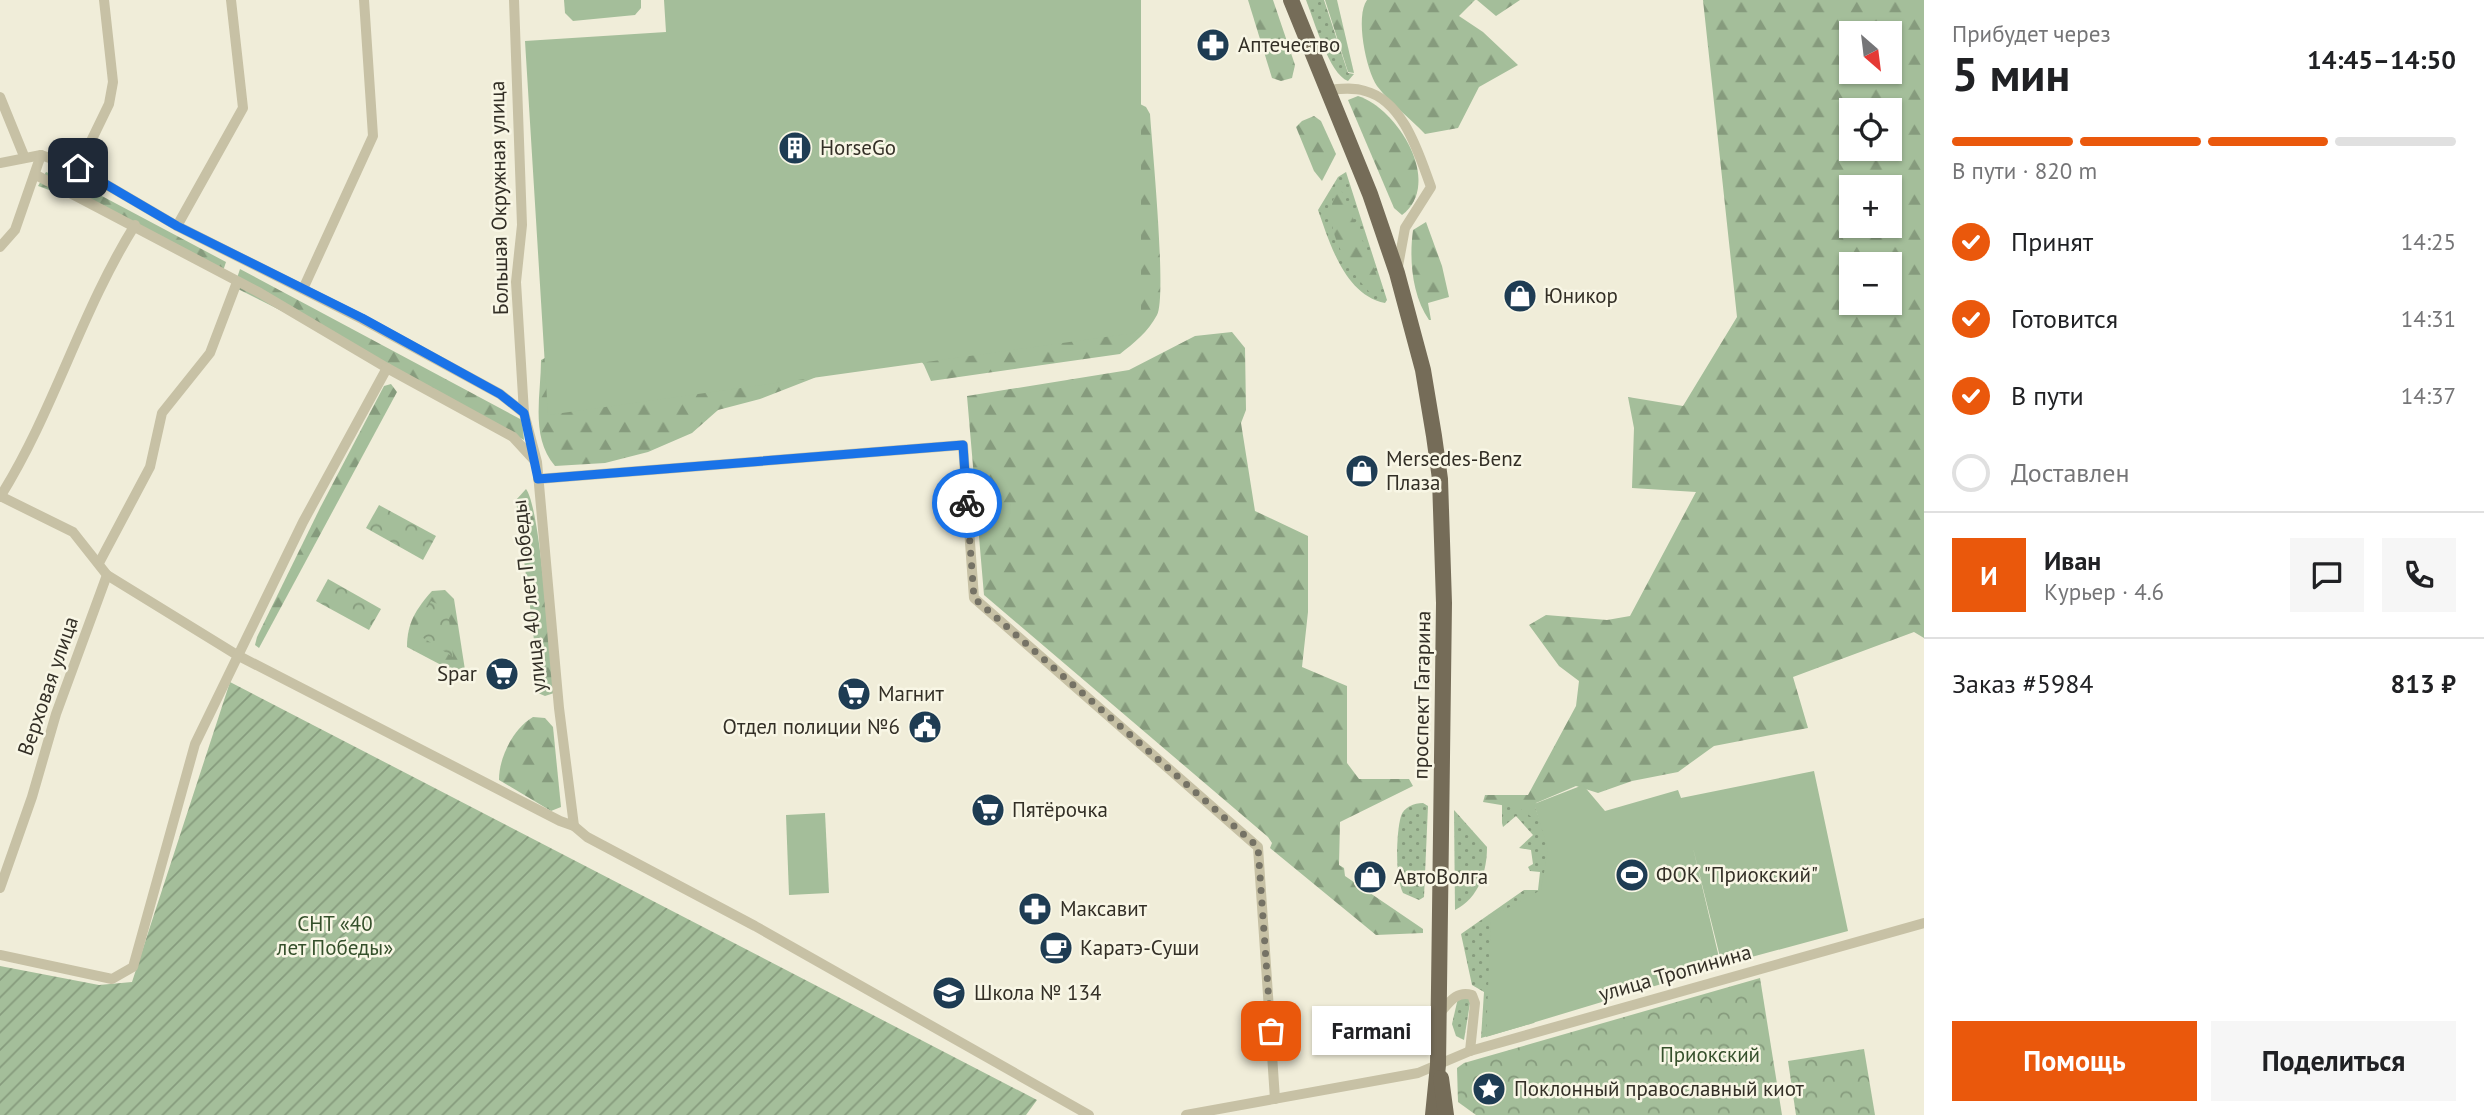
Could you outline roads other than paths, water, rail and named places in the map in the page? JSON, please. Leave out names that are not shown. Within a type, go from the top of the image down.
[{"type":"main road","name":"проспект Гагарина","points":[[1291,0],[1370,194],[1397,273],[1426,383],[1441,492],[1444,663],[1438,1065],[1433,1115]]},
{"type":"main road","name":"проспект Гагарина","points":[[1438,1065],[1446,1115]]},
{"type":"street","points":[[78,168],[109,104],[113,82],[104,0]]},
{"type":"street","points":[[177,226],[243,108],[231,0]]},
{"type":"street","points":[[303,289],[373,136],[364,0]]},
{"type":"street","name":"Большая Окружная улица","points":[[514,0],[522,225],[516,282],[524,413],[537,462],[538,479]]},
{"type":"street","points":[[1327,90],[1351,89],[1376,95],[1397,116],[1415,146],[1431,187],[1405,228],[1397,273]]},
{"type":"street","points":[[0,97],[24,156]]},
{"type":"street","points":[[0,247],[15,230],[41,155]]},
{"type":"street","points":[[0,163],[24,156],[41,155],[78,168],[177,226],[303,289],[500,394],[524,413]]},
{"type":"street","points":[[36,175],[135,225],[513,437],[537,462]]},
{"type":"street","points":[[135,225],[109,267],[23,460],[0,496],[73,532],[107,575],[237,655],[559,821],[574,826],[587,837],[755,926],[1089,1115]]},
{"type":"street","points":[[99,563],[150,467],[162,414],[210,353],[237,282]]},
{"type":"street","points":[[0,955],[111,979],[133,967],[195,744],[303,522],[387,368]]},
{"type":"street","name":"улица 40 лет Победы","points":[[574,826],[538,479],[963,445],[974,598],[1258,847],[1276,1099]]},
{"type":"street","name":"Верховая улица","points":[[0,888],[32,797],[56,714],[107,575]]},
{"type":"street","name":"улица Тропинина","points":[[1186,1115],[1418,1073],[1471,1051],[1924,923]]},
{"type":"street","points":[[1439,1014],[1457,995],[1464,992],[1472,995],[1475,1003],[1471,1051]]},
{"type":"place","name":"Аптечество","points":[[1213,45]]},
{"type":"place","name":"HorseGo","points":[[795,148]]},
{"type":"place","name":"Юникор","points":[[1520,296]]},
{"type":"place","name":"Mersedes-Benz Плаза","points":[[1362,471]]},
{"type":"place","name":"Spar","points":[[502,674]]},
{"type":"place","name":"Магнит","points":[[854,694]]},
{"type":"place","name":"Отдел полиции №6","points":[[925,727]]},
{"type":"place","name":"Пятёрочка","points":[[988,810]]},
{"type":"place","name":"ФОК \"Приокский\"","points":[[1632,875]]},
{"type":"place","name":"АвтоВолга","points":[[1370,877]]},
{"type":"place","name":"Максавит","points":[[1035,909]]},
{"type":"place","name":"Каратэ-Суши","points":[[1056,948]]},
{"type":"place","name":"Школа № 134","points":[[949,993]]},
{"type":"place","name":"Farmani","points":[[1271,1031]]},
{"type":"place","name":"Поклонный православный киот","points":[[1489,1089]]},
{"type":"park label","name":"СНТ «40 лет Победы»","points":[[335,936]]},
{"type":"park label","name":"Приокский","points":[[1710,1055]]}]
